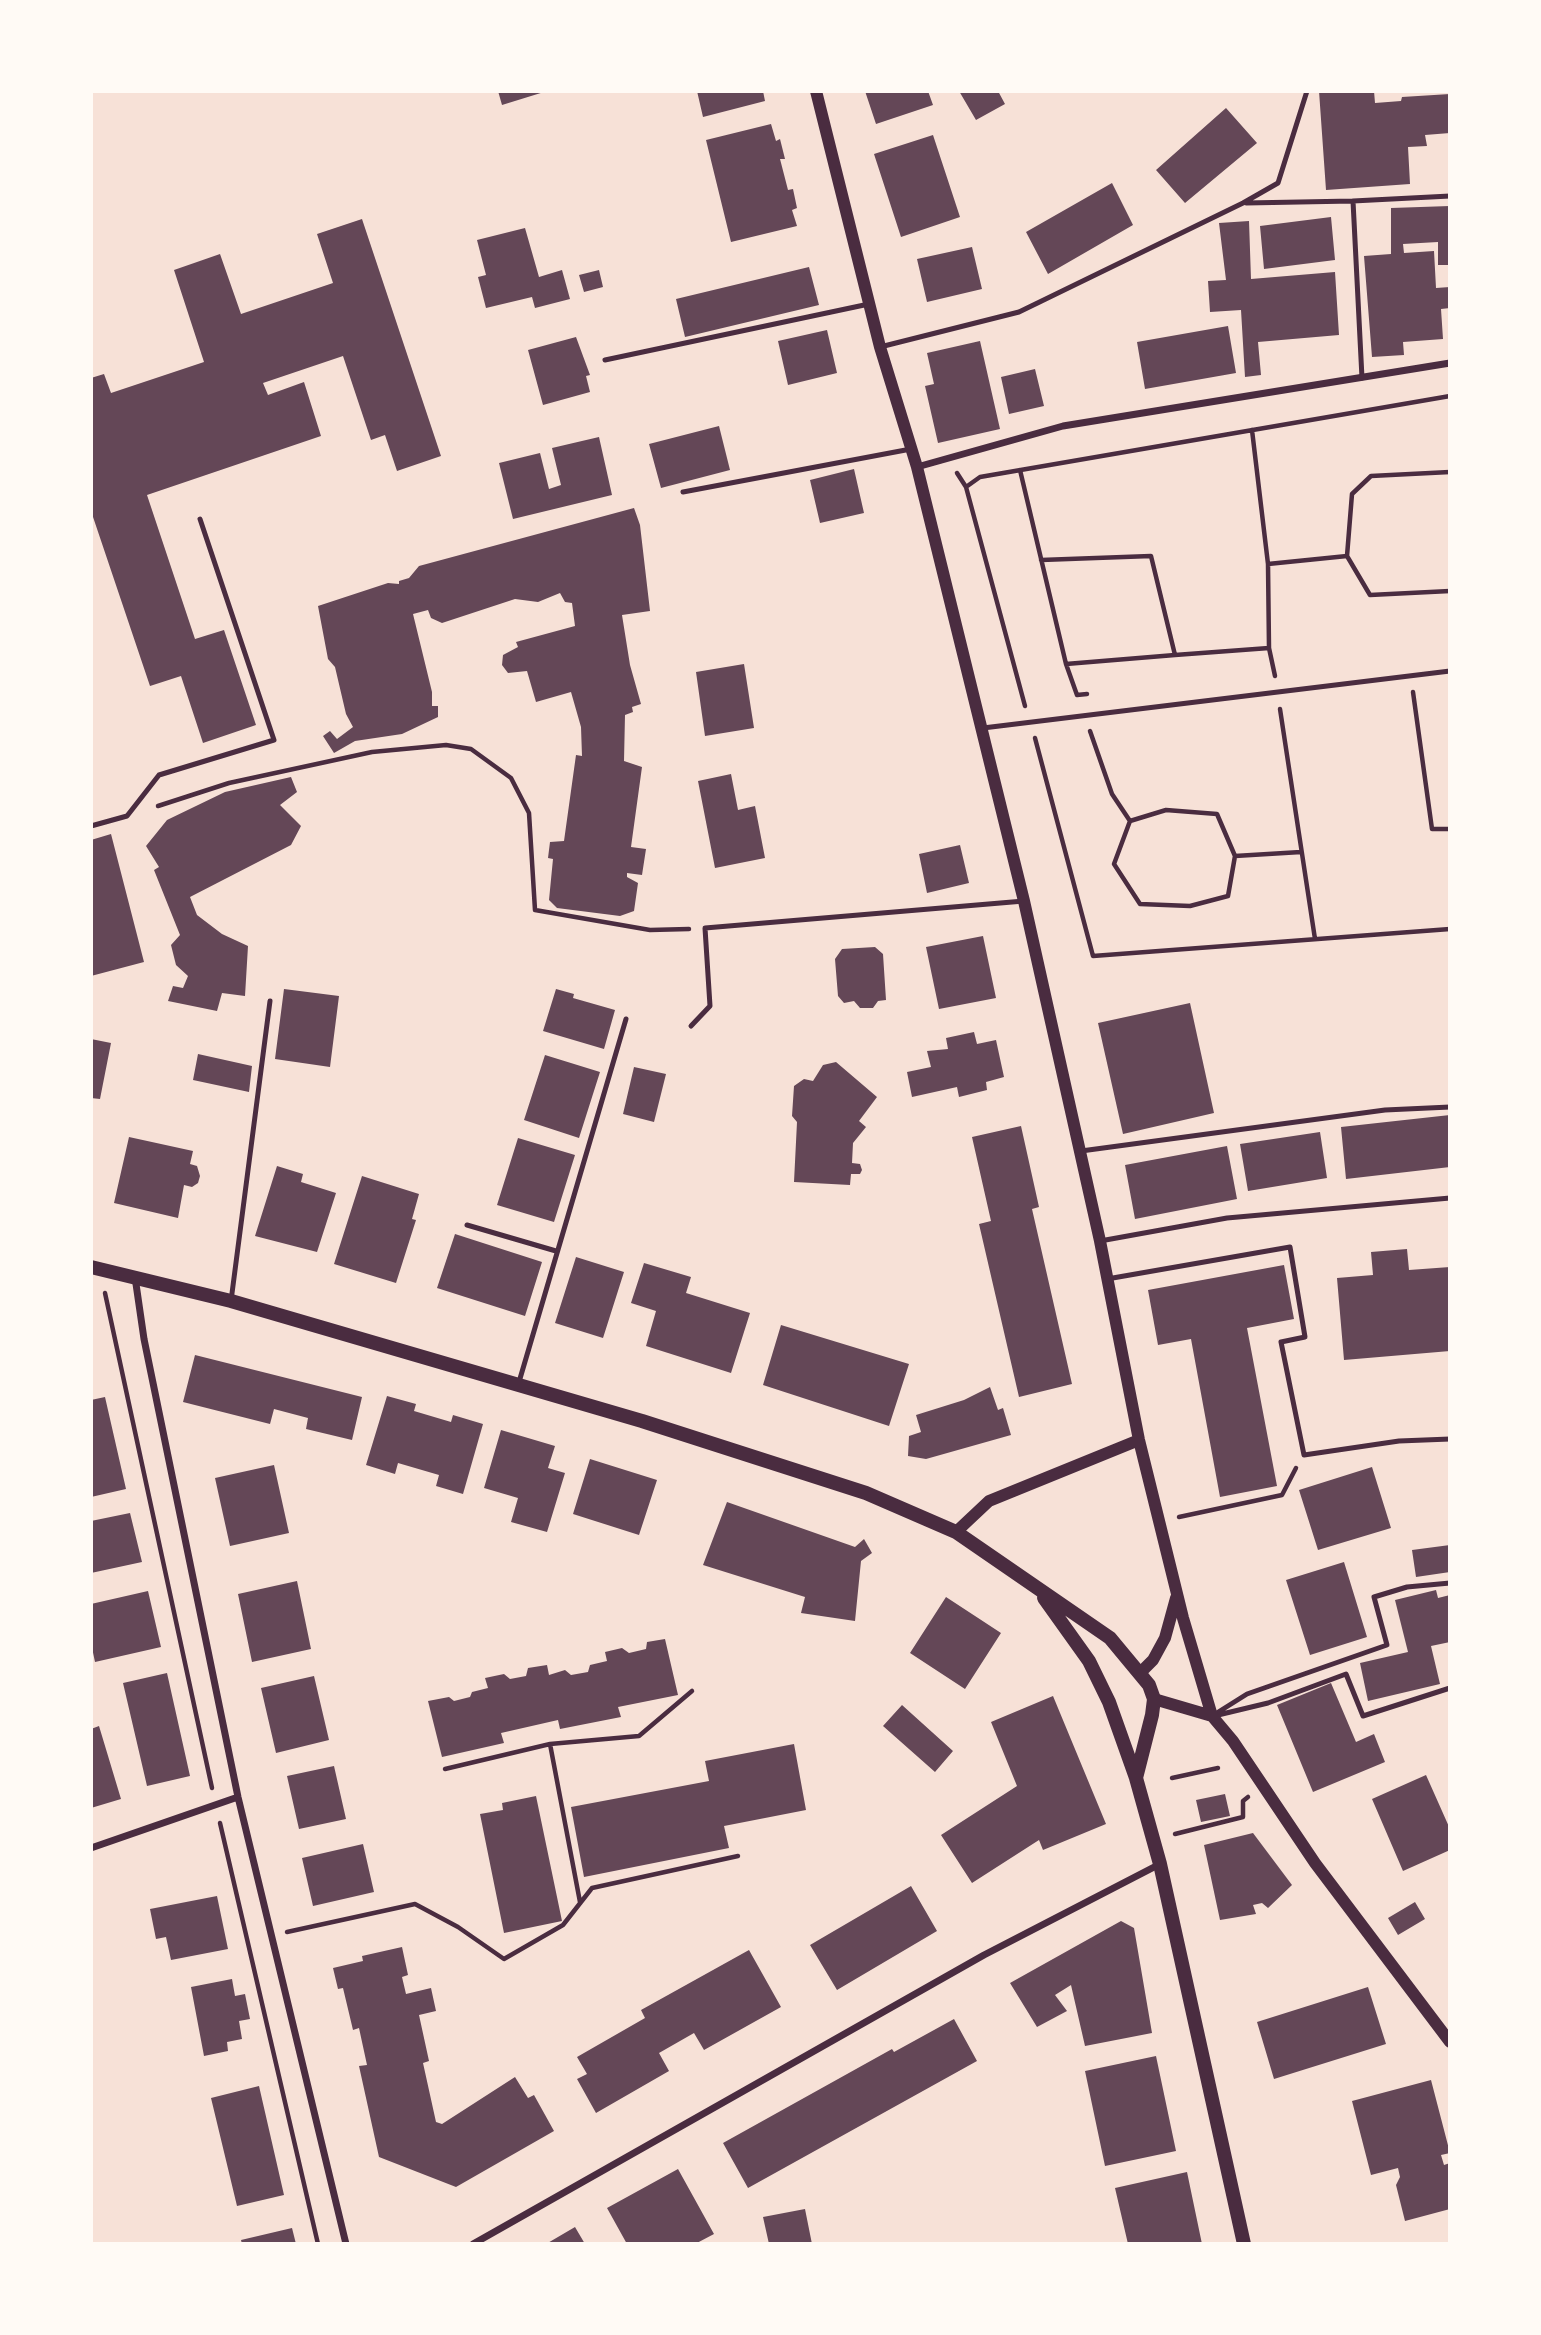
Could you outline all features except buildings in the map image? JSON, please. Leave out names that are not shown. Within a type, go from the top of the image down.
[{"type":"main road","points":[[95,1268],[231,1301],[519,1384],[817,1476],[899,1506],[956,1532],[1110,1638],[1140,1673],[1154,1699],[1136,1778]]},
{"type":"main road","points":[[1035,1586],[1079,1644],[1109,1702],[1136,1778],[1160,1864],[1244,2244]]},
{"type":"street","points":[[816,91],[880,347],[917,467],[1024,901],[1100,1241],[1139,1440],[1177,1594],[1212,1716],[1233,1741],[1315,1864],[1450,2042]]},
{"type":"street","points":[[917,467],[1063,426],[1450,363]]},
{"type":"street","points":[[135,1276],[146,1353],[238,1797],[346,2244]]},
{"type":"street","points":[[956,1532],[989,1501],[1139,1440]]},
{"type":"street","points":[[1140,1673],[1153,1660],[1164,1638],[1177,1594]]},
{"type":"street","points":[[1154,1699],[1212,1716]]},
{"type":"street","points":[[91,1848],[238,1797]]},
{"type":"street","points":[[473,2244],[985,1955],[1160,1864]]},
{"type":"lane","points":[[880,347],[1019,312],[1243,203],[1278,183],[1307,91]]},
{"type":"lane","points":[[1243,203],[1353,201],[1450,195]]},
{"type":"lane","points":[[1353,201],[1362,378]]},
{"type":"lane","points":[[605,360],[869,304]]},
{"type":"lane","points":[[683,492],[911,449]]},
{"type":"lane","points":[[91,826],[127,816],[159,775],[274,740],[200,519]]},
{"type":"lane","points":[[980,728],[1450,671]]},
{"type":"lane","points":[[691,1026],[710,1006],[705,928],[1024,901]]},
{"type":"lane","points":[[231,1301],[270,1001]]},
{"type":"lane","points":[[519,1384],[626,1019]]},
{"type":"lane","points":[[1080,1151],[1385,1110],[1450,1107]]},
{"type":"lane","points":[[1100,1241],[1227,1218],[1450,1198]]},
{"type":"lane","points":[[467,1225],[556,1251]]},
{"type":"lane","points":[[1107,1279],[1290,1247],[1305,1337],[1281,1342],[1304,1455],[1399,1441],[1450,1439]]},
{"type":"lane","points":[[1212,1716],[1247,1694],[1387,1645],[1374,1597],[1407,1587],[1450,1583]]},
{"type":"lane","points":[[1212,1716],[1268,1703],[1346,1674],[1363,1716],[1450,1688]]},
{"type":"path","points":[[967,487],[980,477],[1450,396]]},
{"type":"path","points":[[1020,470],[1066,664],[1077,695]]},
{"type":"path","points":[[1450,472],[1371,476],[1352,494],[1347,556],[1370,595],[1450,591]]},
{"type":"path","points":[[958,476],[967,487],[1093,956],[1450,929]]},
{"type":"path","points":[[1041,560],[1151,556],[1175,655]]},
{"type":"path","points":[[1268,564],[1347,556]]},
{"type":"path","points":[[1066,664],[1269,648]]},
{"type":"path","points":[[1413,691],[1432,829],[1450,829]]},
{"type":"path","points":[[1089,730],[1112,794],[1130,821]]},
{"type":"path","points":[[127,816],[229,783],[372,752],[446,745],[471,748],[511,778],[529,813],[535,911],[650,930],[705,928]]},
{"type":"path","points":[[1166,810],[1217,814],[1235,856],[1228,896],[1190,906],[1140,904],[1114,864],[1130,821],[1166,810]]},
{"type":"path","points":[[1235,856],[1301,852]]},
{"type":"path","points":[[95,1268],[318,2244]]},
{"type":"path","points":[[1158,1521],[1282,1494],[1304,1455]]},
{"type":"path","points":[[445,1769],[550,1744],[639,1736],[692,1691]]},
{"type":"path","points":[[550,1744],[581,1903]]},
{"type":"path","points":[[1172,1778],[1218,1768]]},
{"type":"path","points":[[1187,1830],[1243,1817],[1243,1801]]},
{"type":"path","points":[[273,1935],[415,1904],[458,1927],[505,1959],[563,1925],[592,1888],[738,1856]]}]
